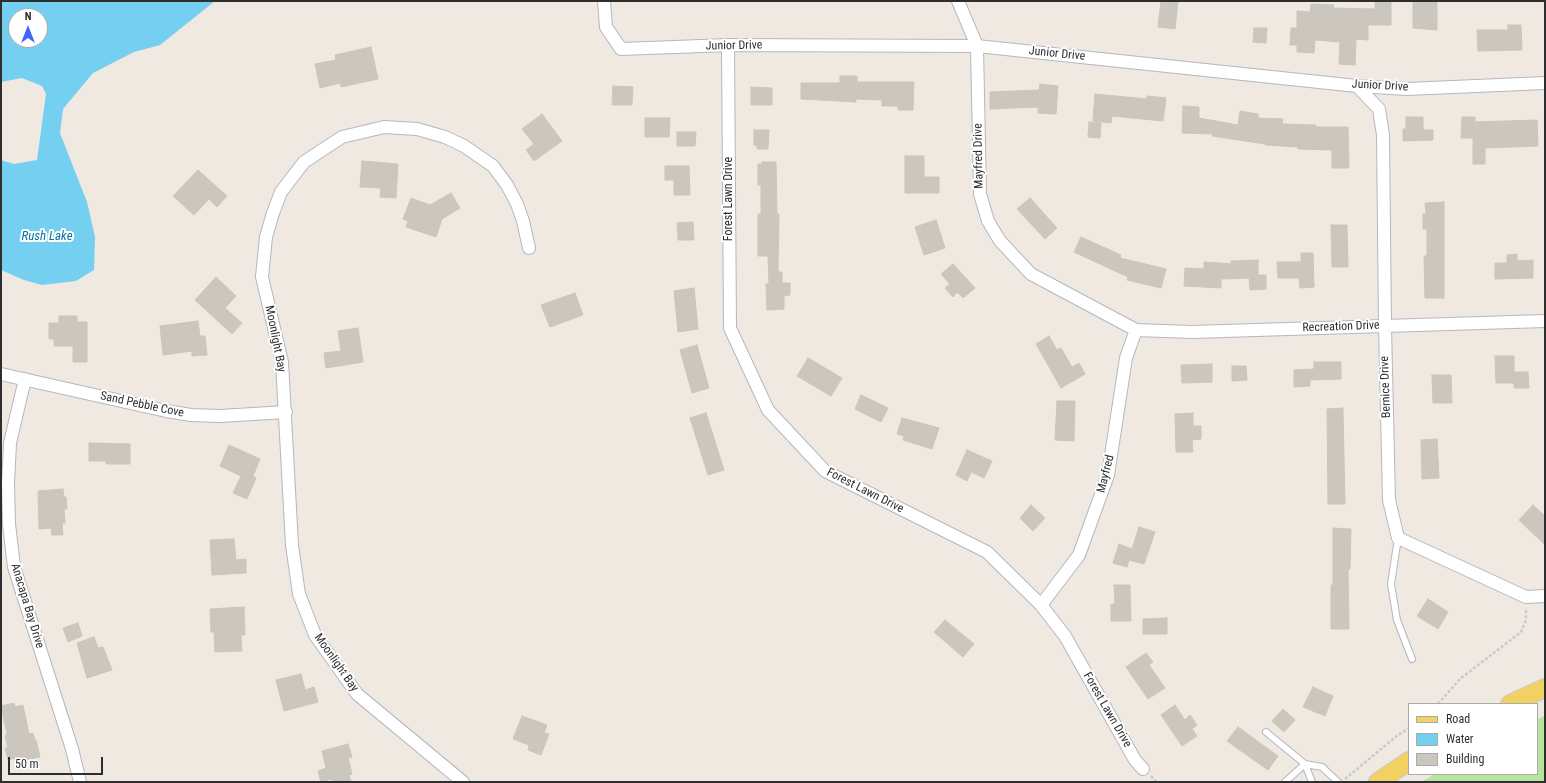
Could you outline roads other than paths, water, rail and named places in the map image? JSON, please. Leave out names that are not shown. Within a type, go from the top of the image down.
[{"type":"main road","points":[[1512,703],[1545,688]]},
{"type":"main road","points":[[1378,782],[1408,762]]},
{"type":"street","name":"Junior Drive","points":[[604,1],[606,27],[621,49],[728,45],[977,46],[1357,86],[1407,89],[1545,83]]},
{"type":"street","name":"Mayfred Drive","points":[[958,1],[977,46],[980,194],[988,221],[1000,240],[1031,274],[1136,330]]},
{"type":"street","name":"Forest Lawn Drive","points":[[728,45],[730,328],[768,410],[825,471],[987,552],[1041,605],[1065,636],[1135,760],[1142,769]]},
{"type":"street","name":"Bernice Drive","points":[[1357,86],[1379,108],[1383,135],[1389,500],[1398,538]]},
{"type":"street","name":"Moonlight Bay","points":[[463,782],[358,694],[315,635],[299,594],[292,545],[286,412],[282,362],[262,277],[266,237],[281,192],[304,162],[342,137],[384,127],[417,129],[445,137],[464,146],[493,166],[508,186],[523,221],[529,248]]},
{"type":"street","name":"Recreation Drive","points":[[1136,330],[1192,332],[1545,321]]},
{"type":"street","name":"Mayfred","points":[[1041,605],[1080,555],[1106,482],[1126,358],[1136,330]]},
{"type":"street","name":"Sand Pebble Cove","points":[[1,374],[166,411],[191,415],[220,416],[286,412]]},
{"type":"street","name":"Anacapa Bay Drive","points":[[25,379],[10,443],[8,484],[9,524],[13,560],[72,749],[80,782]]},
{"type":"street","points":[[1398,538],[1526,597],[1545,596]]},
{"type":"lane","points":[[1398,538],[1391,584],[1397,620],[1412,659]]},
{"type":"lane","points":[[1266,732],[1305,764],[1322,767],[1338,782]]},
{"type":"lane","points":[[1285,782],[1305,764]]},
{"type":"lane","points":[[1305,764],[1312,782]]},
{"type":"water","name":"Rush Lake","points":[[1,1],[215,1],[160,45],[134,52],[93,73],[63,109],[60,133],[87,202],[95,237],[94,270],[76,281],[42,285],[24,280],[1,270],[1,160],[14,164],[37,160],[46,94],[42,86],[22,78],[1,82]]}]
